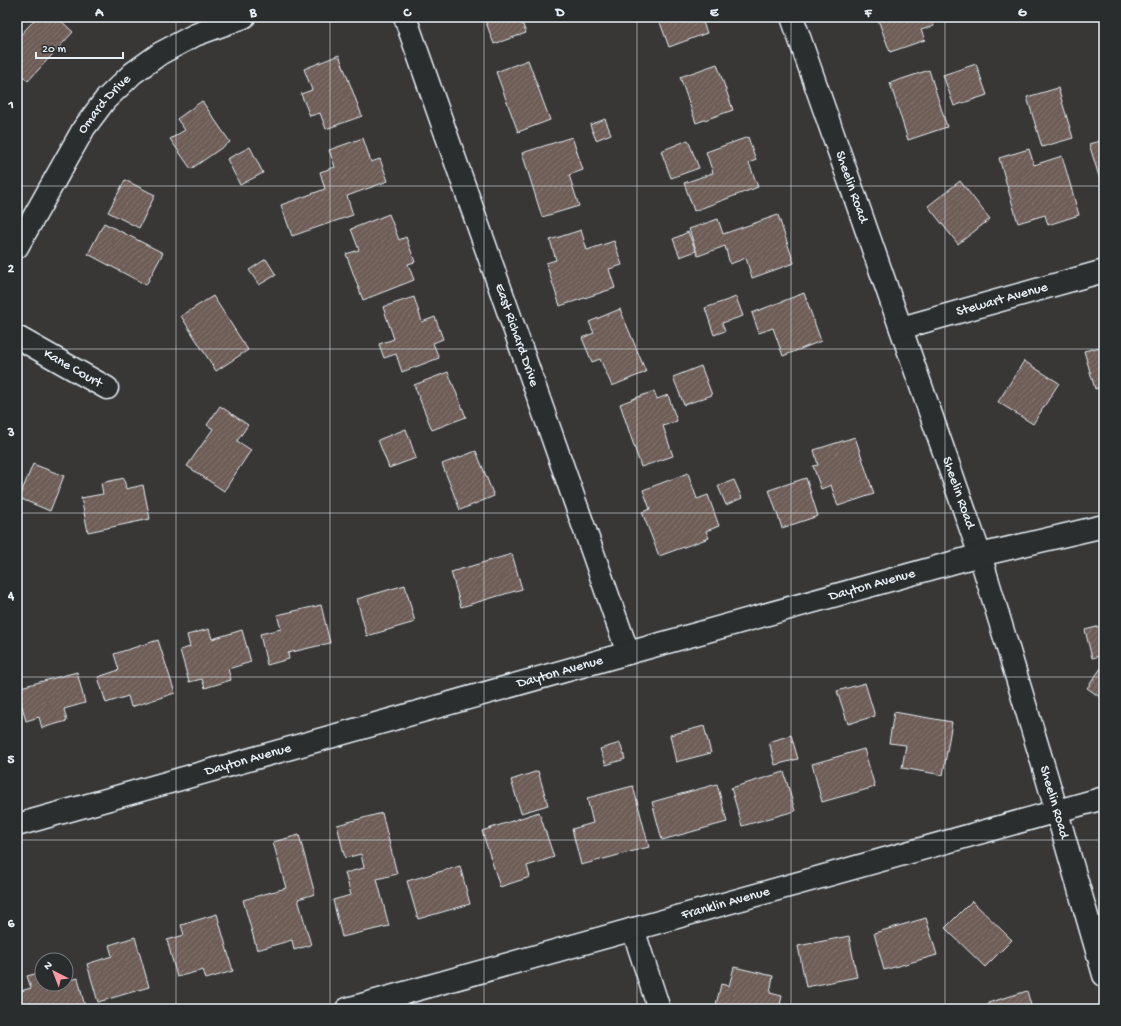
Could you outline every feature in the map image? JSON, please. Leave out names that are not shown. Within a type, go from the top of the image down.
[{"type":"street","name":"Omard Drive","points":[[17,247],[84,128],[105,100],[132,73],[161,53],[195,34],[244,17]]},
{"type":"street","name":"East Richard Drive","points":[[404,17],[628,653]]},
{"type":"street","name":"Sheelin Road","points":[[792,17],[980,555],[1104,975]]},
{"type":"street","name":"Stewart Avenue","points":[[900,328],[1104,271]]},
{"type":"street","name":"Kane Court","points":[[17,337],[107,388]]},
{"type":"street","name":"Dayton Avenue","points":[[17,825],[980,555],[1104,526]]},
{"type":"street","name":"Franklin Avenue","points":[[348,1009],[1104,798]]},
{"type":"street","points":[[633,929],[659,1009]]},
{"type":"building","points":[[37,17],[57,17],[73,32],[28,81],[17,71],[17,39]]},
{"type":"building","points":[[484,17],[520,17],[526,33],[494,44]]},
{"type":"building","points":[[658,17],[701,17],[707,33],[669,47]]},
{"type":"building","points":[[877,17],[931,17],[934,26],[921,30],[925,40],[890,52]]},
{"type":"building","points":[[339,55],[362,116],[326,129],[320,113],[310,116],[301,94],[312,90],[304,69]]},
{"type":"building","points":[[528,60],[550,120],[518,132],[496,72]]},
{"type":"building","points":[[717,64],[733,110],[696,123],[680,77]]},
{"type":"building","points":[[976,64],[987,95],[954,106],[943,75]]},
{"type":"building","points":[[929,70],[947,127],[908,140],[890,83]]},
{"type":"building","points":[[1058,88],[1073,138],[1042,147],[1027,97]]},
{"type":"building","points":[[202,101],[230,142],[191,169],[170,139],[185,130],[177,119]]},
{"type":"building","points":[[605,119],[611,134],[596,140],[590,125]]},
{"type":"building","points":[[572,137],[583,170],[569,175],[579,206],[542,217],[522,153]]},
{"type":"building","points":[[748,137],[756,160],[749,163],[758,187],[694,211],[684,183],[713,173],[706,152]]},
{"type":"building","points":[[363,138],[371,162],[380,159],[388,181],[347,196],[353,215],[292,236],[281,205],[325,189],[320,172],[335,167],[329,150]]},
{"type":"building","points":[[688,140],[699,168],[671,178],[661,151]]},
{"type":"building","points":[[1104,140],[1104,189],[1103,189],[1089,144]]},
{"type":"building","points":[[250,147],[263,173],[240,185],[227,159]]},
{"type":"building","points":[[1029,149],[1034,165],[1062,156],[1079,215],[1048,225],[1045,215],[1018,223],[999,158]]},
{"type":"building","points":[[125,180],[155,195],[139,228],[108,212]]},
{"type":"building","points":[[960,181],[990,219],[958,244],[928,206]]},
{"type":"building","points":[[389,214],[399,240],[406,237],[415,262],[408,264],[414,280],[363,300],[346,254],[359,250],[351,229]]},
{"type":"building","points":[[778,215],[794,263],[752,278],[746,258],[730,264],[725,246],[698,256],[689,229],[718,219],[723,234]]},
{"type":"building","points":[[104,223],[163,253],[146,285],[88,254]]},
{"type":"building","points":[[581,230],[587,250],[614,241],[622,265],[609,269],[615,288],[560,306],[546,263],[556,260],[550,240]]},
{"type":"building","points":[[688,232],[696,251],[680,257],[673,239]]},
{"type":"building","points":[[266,259],[276,275],[259,285],[249,270]]},
{"type":"building","points":[[804,293],[821,341],[783,356],[773,328],[759,333],[752,313]]},
{"type":"building","points":[[213,296],[248,350],[216,371],[181,316]]},
{"type":"building","points":[[414,297],[422,322],[435,317],[443,339],[433,343],[439,358],[402,372],[396,354],[384,358],[379,344],[394,339],[383,307]]},
{"type":"building","points":[[736,297],[743,316],[722,323],[725,331],[714,335],[705,308]]},
{"type":"building","points":[[620,309],[646,372],[612,386],[600,359],[592,362],[582,338],[594,333],[589,322]]},
{"type":"building","points":[[1104,346],[1104,386],[1095,389],[1084,351]]},
{"type":"building","points":[[1024,361],[1059,383],[1033,424],[998,402]]},
{"type":"building","points":[[701,366],[712,395],[684,405],[673,377]]},
{"type":"building","points":[[448,372],[466,417],[432,430],[414,385]]},
{"type":"building","points":[[654,391],[657,399],[668,395],[677,421],[663,426],[673,456],[641,467],[620,404]]},
{"type":"building","points":[[220,406],[248,425],[237,441],[251,450],[224,491],[187,466],[213,429],[207,425]]},
{"type":"building","points":[[406,429],[416,458],[389,468],[378,440]]},
{"type":"building","points":[[855,437],[874,494],[838,506],[831,485],[821,489],[813,466],[818,465],[814,450]]},
{"type":"building","points":[[476,451],[494,496],[460,510],[442,464]]},
{"type":"building","points":[[33,464],[64,476],[50,511],[19,498]]},
{"type":"building","points":[[688,473],[697,499],[708,495],[719,526],[706,531],[709,538],[659,556],[642,512],[650,509],[643,490]]},
{"type":"building","points":[[124,478],[126,489],[143,485],[150,519],[88,532],[81,498],[103,494],[101,483]]},
{"type":"building","points":[[806,478],[818,516],[782,528],[769,490]]},
{"type":"building","points":[[734,480],[742,498],[726,505],[718,486]]},
{"type":"building","points":[[512,554],[522,589],[461,607],[451,572]]},
{"type":"building","points":[[405,585],[415,622],[367,636],[357,599]]},
{"type":"building","points":[[321,605],[330,643],[288,653],[289,659],[267,665],[260,634],[281,629],[277,615]]},
{"type":"building","points":[[1104,625],[1104,655],[1092,658],[1085,630]]},
{"type":"building","points":[[209,629],[212,639],[242,630],[251,662],[228,669],[231,680],[205,688],[202,679],[189,682],[180,650],[190,647],[187,635]]},
{"type":"building","points":[[158,640],[175,693],[131,707],[128,696],[106,703],[98,677],[119,670],[114,654]]},
{"type":"building","points":[[1104,664],[1104,700],[1087,688]]},
{"type":"building","points":[[77,672],[85,703],[64,709],[67,721],[42,728],[39,717],[26,721],[17,688]]},
{"type":"building","points":[[865,683],[875,716],[848,724],[837,691]]},
{"type":"building","points":[[894,712],[952,722],[943,775],[902,768],[906,745],[889,743]]},
{"type":"building","points":[[704,726],[711,753],[676,762],[670,735]]},
{"type":"building","points":[[791,735],[798,759],[775,765],[769,742]]},
{"type":"building","points":[[620,743],[625,759],[606,765],[600,749]]},
{"type":"building","points":[[864,749],[875,787],[822,802],[812,764]]},
{"type":"building","points":[[538,771],[548,805],[521,813],[511,780]]},
{"type":"building","points":[[784,772],[795,811],[742,826],[731,788]]},
{"type":"building","points":[[717,784],[727,822],[662,840],[652,802]]},
{"type":"building","points":[[633,786],[649,847],[581,865],[572,829],[593,823],[587,798]]},
{"type":"building","points":[[539,812],[554,857],[527,866],[530,877],[500,887],[482,831]]},
{"type":"building","points":[[382,813],[397,874],[377,879],[389,926],[342,937],[333,900],[351,895],[345,873],[364,868],[361,854],[345,858],[337,825]]},
{"type":"building","points":[[299,835],[315,894],[298,899],[311,945],[294,950],[292,940],[257,950],[243,900],[286,888],[273,842]]},
{"type":"building","points":[[460,866],[470,904],[418,919],[407,881]]},
{"type":"building","points":[[972,901],[1012,940],[985,967],[945,928]]},
{"type":"building","points":[[217,914],[233,971],[206,979],[203,970],[177,977],[167,940],[184,935],[181,925]]},
{"type":"building","points":[[926,918],[937,955],[884,970],[874,933]]},
{"type":"building","points":[[849,936],[857,977],[806,987],[798,946]]},
{"type":"building","points":[[135,937],[149,987],[98,1002],[87,964],[112,956],[109,945]]},
{"type":"building","points":[[734,967],[773,976],[770,993],[782,996],[779,1009],[715,1009],[721,984],[729,986]]},
{"type":"building","points":[[34,974],[34,992],[74,992],[74,979],[78,978],[85,1007],[76,1009],[17,1009],[17,992],[31,988],[27,976]]},
{"type":"building","points":[[1027,991],[1032,1009],[990,1009],[988,1003]]}]
